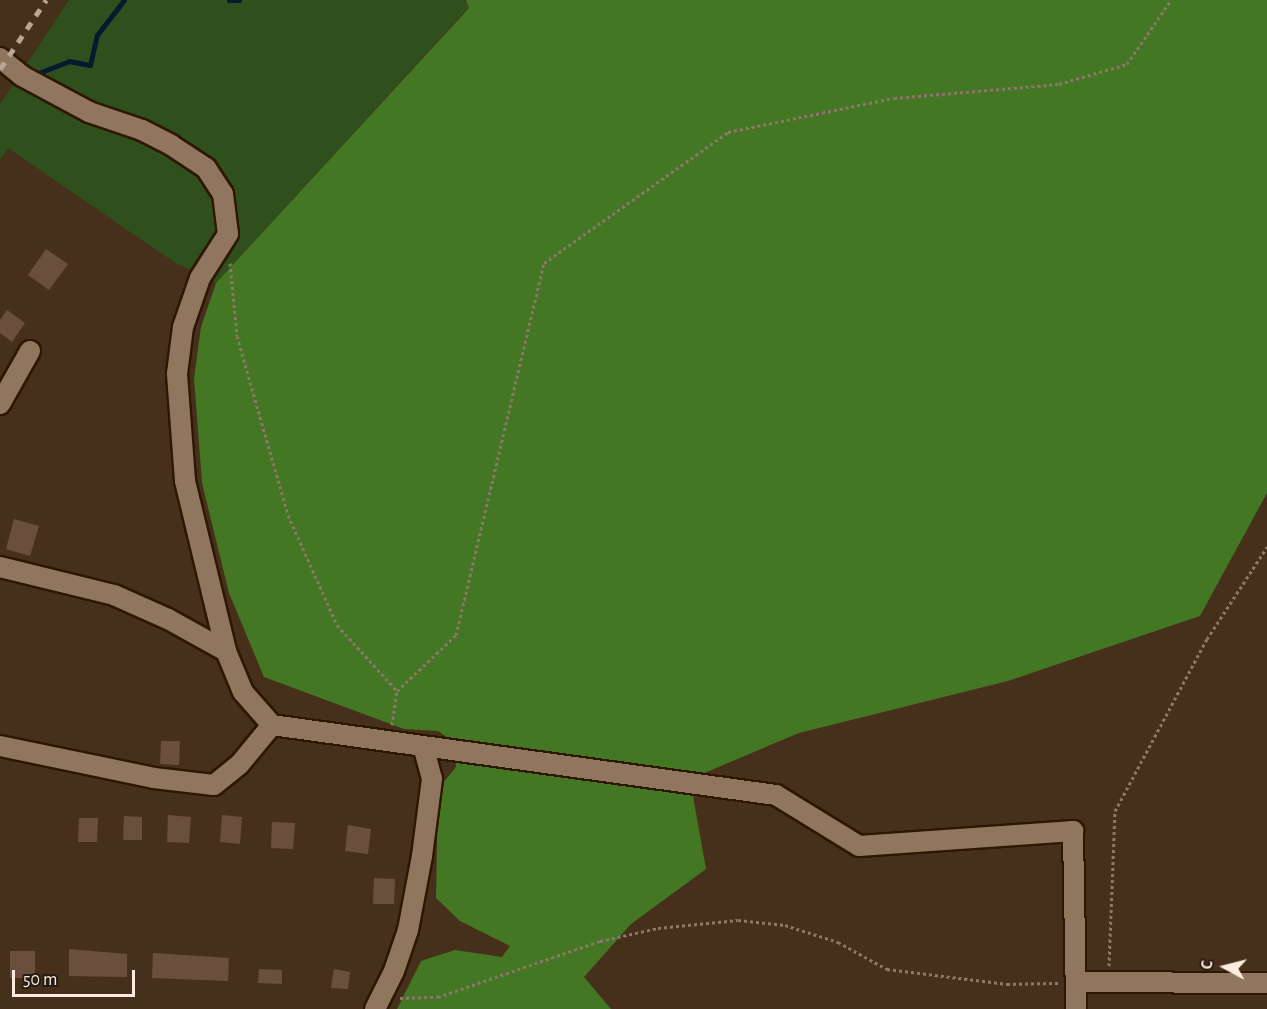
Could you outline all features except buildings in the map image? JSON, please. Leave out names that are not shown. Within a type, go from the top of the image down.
[{"type":"street","points":[[0,58],[50,92],[89,112],[142,130],[206,168],[223,194],[228,234],[200,278],[183,327],[177,374],[185,481],[226,651],[243,693],[272,725],[424,749],[776,795],[859,846],[1073,831],[1076,1009]]},
{"type":"street","points":[[0,405],[30,351]]},
{"type":"street","points":[[0,567],[114,595],[168,619],[226,651]]},
{"type":"street","points":[[0,746],[154,778],[214,785],[239,765],[272,725]]},
{"type":"street","points":[[378,1004],[408,930],[422,855],[432,779],[424,749]]},
{"type":"street","points":[[1076,982],[1267,983]]},
{"type":"path","points":[[390,743],[397,691],[456,634],[544,263],[728,132],[894,98],[1059,84],[1127,64],[1171,0]]},
{"type":"path","points":[[228,234],[237,336],[288,515],[337,625],[397,691]]},
{"type":"path","points":[[1109,982],[1115,811],[1207,639],[1267,547]]},
{"type":"path","points":[[378,1004],[438,997],[600,940],[658,928],[738,920],[785,925],[828,938],[888,969],[1007,984],[1076,982]]},
{"type":"green space","points":[[69,0],[465,0],[469,7],[216,283],[174,262],[8,148],[0,160],[0,104]]},
{"type":"green space","points":[[466,0],[1267,0],[1267,493],[1200,616],[1008,681],[799,733],[690,779],[706,869],[631,924],[584,977],[611,1009],[397,1009],[421,961],[455,950],[502,957],[510,946],[460,921],[436,898],[438,789],[456,767],[455,743],[438,731],[404,729],[264,677],[229,593],[202,483],[194,378],[201,327],[216,283],[469,8]]},
{"type":"waterway","points":[[41,72],[69,61],[90,65],[97,35],[124,0]]},
{"type":"waterway","points":[[229,0],[239,0]]},
{"type":"railway","points":[[0,69],[46,0]]}]
